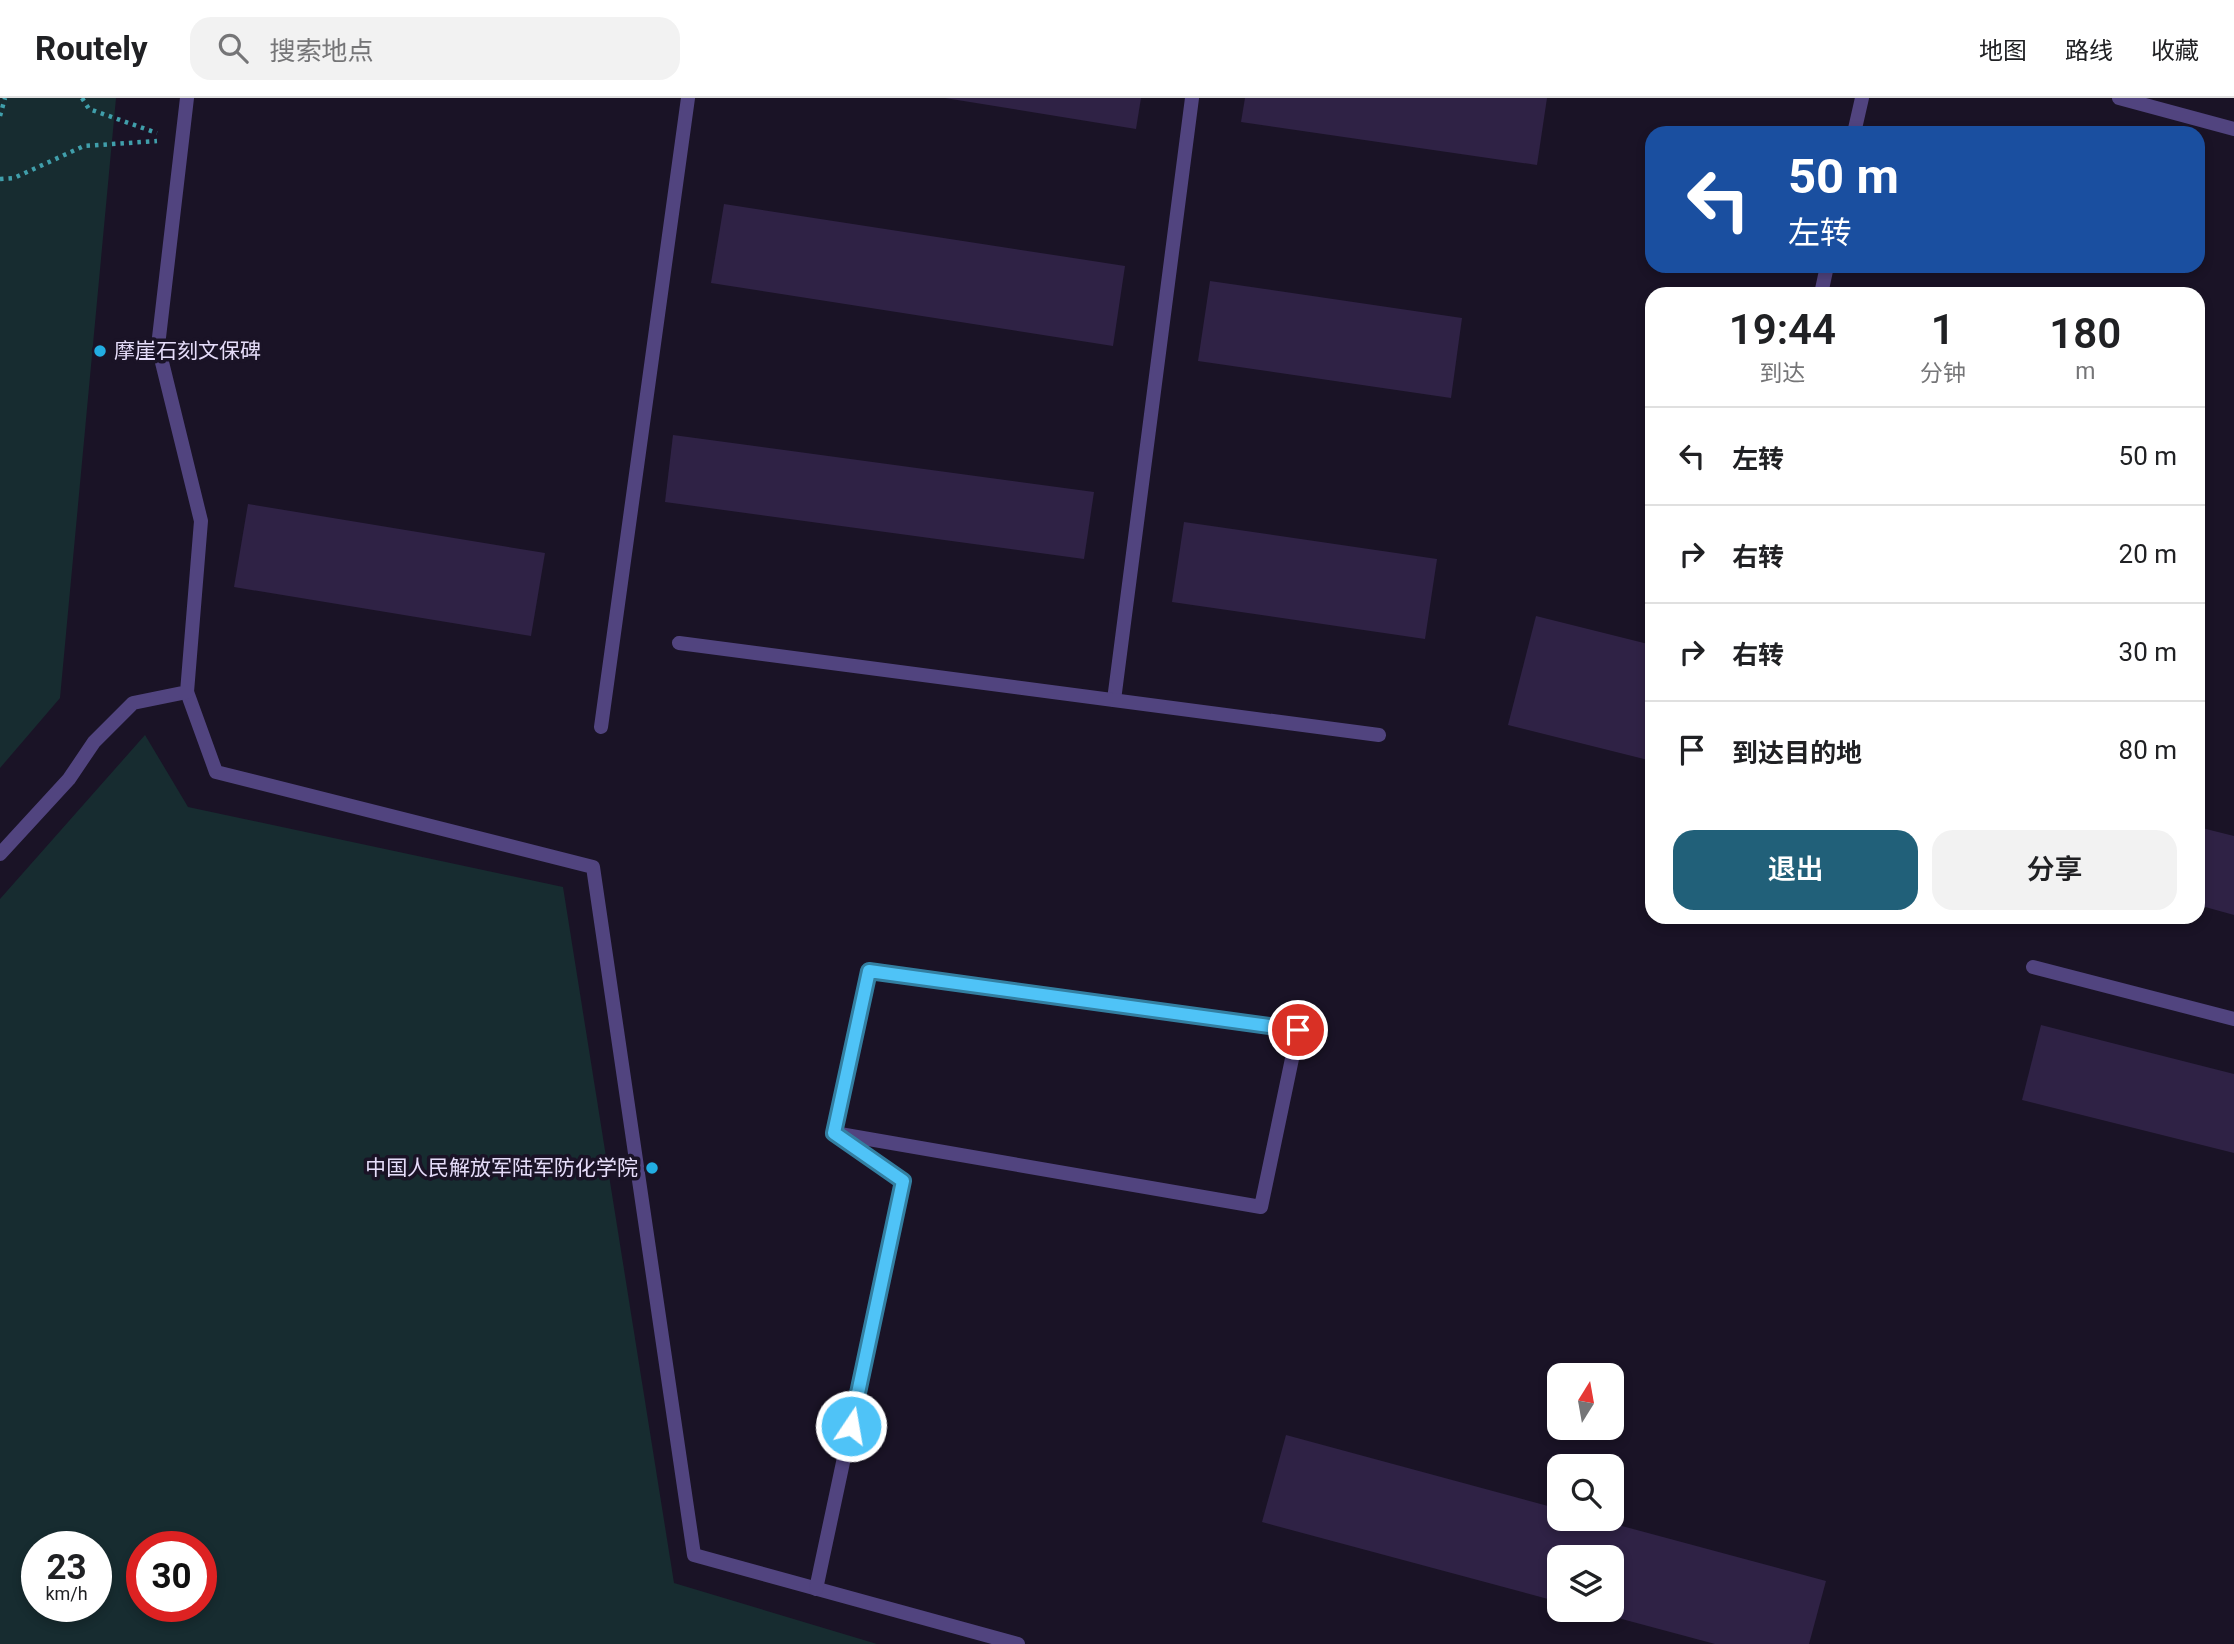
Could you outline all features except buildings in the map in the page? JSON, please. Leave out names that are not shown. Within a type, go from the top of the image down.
[{"type":"street","points":[[187,98],[158,346],[201,522],[187,692],[216,772],[593,867],[694,1555],[1018,1644]]},
{"type":"street","points":[[601,727],[688,98]]},
{"type":"street","points":[[1114,700],[1192,98]]},
{"type":"street","points":[[1856,126],[1862,98]]},
{"type":"street","points":[[2119,98],[2234,129]]},
{"type":"street","points":[[679,643],[1379,736]]},
{"type":"street","points":[[0,854],[69,779],[94,742],[133,703],[187,692]]},
{"type":"street","points":[[2033,967],[2234,1018]]},
{"type":"street","points":[[869,971],[1298,1030],[1261,1207],[834,1133],[869,971]]},
{"type":"street","points":[[816,1589],[903,1181],[834,1133]]},
{"type":"path","points":[[0,116],[5,98]]},
{"type":"path","points":[[82,98],[89,109],[148,131],[182,139]]},
{"type":"path","points":[[0,179],[14,178],[84,146],[182,139]]},
{"type":"green space","points":[[0,98],[116,98],[60,698],[0,768]]},
{"type":"green space","points":[[145,735],[188,807],[563,887],[674,1583],[877,1644],[0,1644],[0,899]]},
{"type":"place","name":"摩崖石刻文保碑","points":[[100,351]]},
{"type":"place","name":"中国人民解放军陆军防化学院","points":[[652,1168]]},
{"type":"route","points":[[851,1426],[903,1181],[834,1133],[869,971],[1298,1030]]}]
